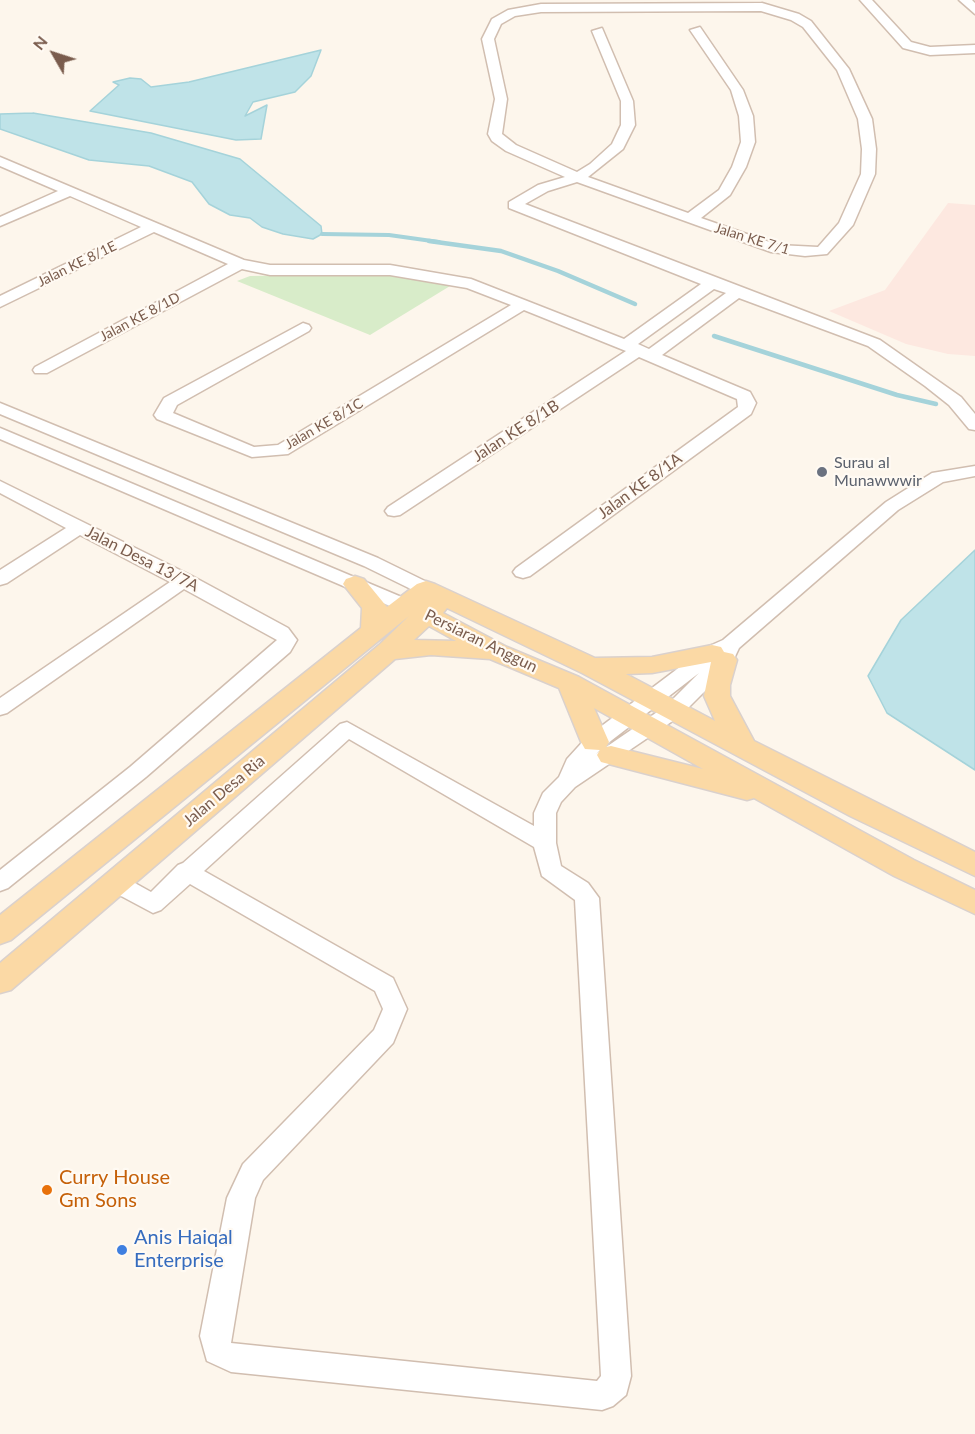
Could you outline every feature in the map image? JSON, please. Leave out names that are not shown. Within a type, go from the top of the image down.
[{"type":"main road","points":[[355,584],[376,611],[381,640],[498,653]]},
{"type":"main road","name":"Jalan Desa Ria","points":[[0,981],[116,883],[425,601]]},
{"type":"main road","name":"Persiaran Anggun","points":[[425,601],[498,653],[580,675]]},
{"type":"main road","name":"Persiaran Anggun","points":[[425,601],[580,675],[652,714],[786,800],[904,868],[975,903]]},
{"type":"main road","name":"Jalan Desa Ria","points":[[0,932],[381,640]]},
{"type":"main road","points":[[745,748],[730,725],[717,696],[722,652],[580,675],[603,749],[786,800]]},
{"type":"main road","name":"Persiaran Anggun","points":[[652,714],[745,748],[860,809],[975,865]]},
{"type":"street","points":[[866,0],[907,45],[930,51],[975,49]]},
{"type":"street","points":[[965,0],[975,10]]},
{"type":"street","name":"Jalan KE 7/1","points":[[762,7],[795,17],[807,24],[843,69],[857,96],[865,119],[869,148],[868,174],[846,225],[822,250],[805,252],[776,249],[573,180],[499,141],[495,134],[501,99],[488,39],[496,22],[513,13],[542,8],[762,7]]},
{"type":"street","points":[[690,219],[725,192],[739,167],[748,142],[746,116],[737,90],[696,30]]},
{"type":"street","points":[[598,31],[627,100],[628,125],[618,146],[595,167],[573,180],[559,193],[520,208],[874,343],[955,401],[975,424]]},
{"type":"street","points":[[0,161],[240,264],[270,270],[390,270],[471,284],[638,350],[679,334],[738,292]]},
{"type":"street","points":[[0,222],[69,190]]},
{"type":"street","name":"Jalan KE 8/1E","points":[[0,302],[153,227]]},
{"type":"street","name":"Jalan KE 8/1D","points":[[41,370],[240,264]]},
{"type":"street","points":[[638,350],[654,326],[712,283]]},
{"type":"street","name":"Jalan KE 8/1C","points":[[303,328],[170,402],[163,415],[252,452],[282,450],[524,304]]},
{"type":"street","name":"Jalan KE 8/1A","points":[[523,572],[745,410],[748,403],[744,396],[638,350]]},
{"type":"street","name":"Jalan KE 8/1B","points":[[394,511],[638,350]]},
{"type":"street","name":"Persiaran Anggun","points":[[0,408],[371,562],[425,601]]},
{"type":"street","name":"Persiaran Anggun","points":[[0,433],[355,584],[425,601]]},
{"type":"street","points":[[186,871],[384,985],[395,1009],[384,1036],[253,1172],[241,1198],[214,1336],[217,1351],[231,1358],[602,1396],[615,1385],[616,1376],[587,898],[580,889],[550,870],[545,843],[545,813],[551,798],[603,749],[652,714],[892,506],[938,477],[975,471]]},
{"type":"street","name":"Jalan Desa 13/7A","points":[[0,882],[138,772],[284,647],[287,640],[281,632],[185,580],[1,486]]},
{"type":"street","points":[[0,579],[80,528]]},
{"type":"street","points":[[0,708],[185,580]]},
{"type":"street","points":[[116,883],[153,904],[186,871],[347,729],[545,843]]},
{"type":"shaded area","points":[[948,203],[975,205],[975,356],[948,354],[906,344],[829,311],[885,290]]},
{"type":"green space","points":[[389,274],[450,286],[370,335],[237,281],[250,276]]},
{"type":"water","points":[[321,50],[311,76],[295,92],[253,102],[245,116],[267,105],[261,139],[236,140],[90,111],[119,85],[113,82],[130,78],[141,79],[151,87],[189,82]]},
{"type":"water","points":[[33,113],[151,133],[240,159],[321,226],[322,234],[313,239],[283,234],[262,227],[250,218],[230,215],[209,204],[192,182],[149,166],[89,160],[0,129],[0,114]]},
{"type":"water","points":[[975,550],[975,770],[887,713],[868,676],[901,620]]},
{"type":"waterway","points":[[322,234],[389,235],[439,242]]},
{"type":"waterway","points":[[429,241],[501,251],[558,271],[635,304]]},
{"type":"waterway","points":[[714,336],[897,395],[936,404]]},
{"type":"place","name":"Surau al Munawwwir","points":[[822,472]]},
{"type":"place","name":"Curry House Gm Sons","points":[[47,1190]]},
{"type":"place","name":"Anis Haiqal Enterprise","points":[[122,1250]]}]
